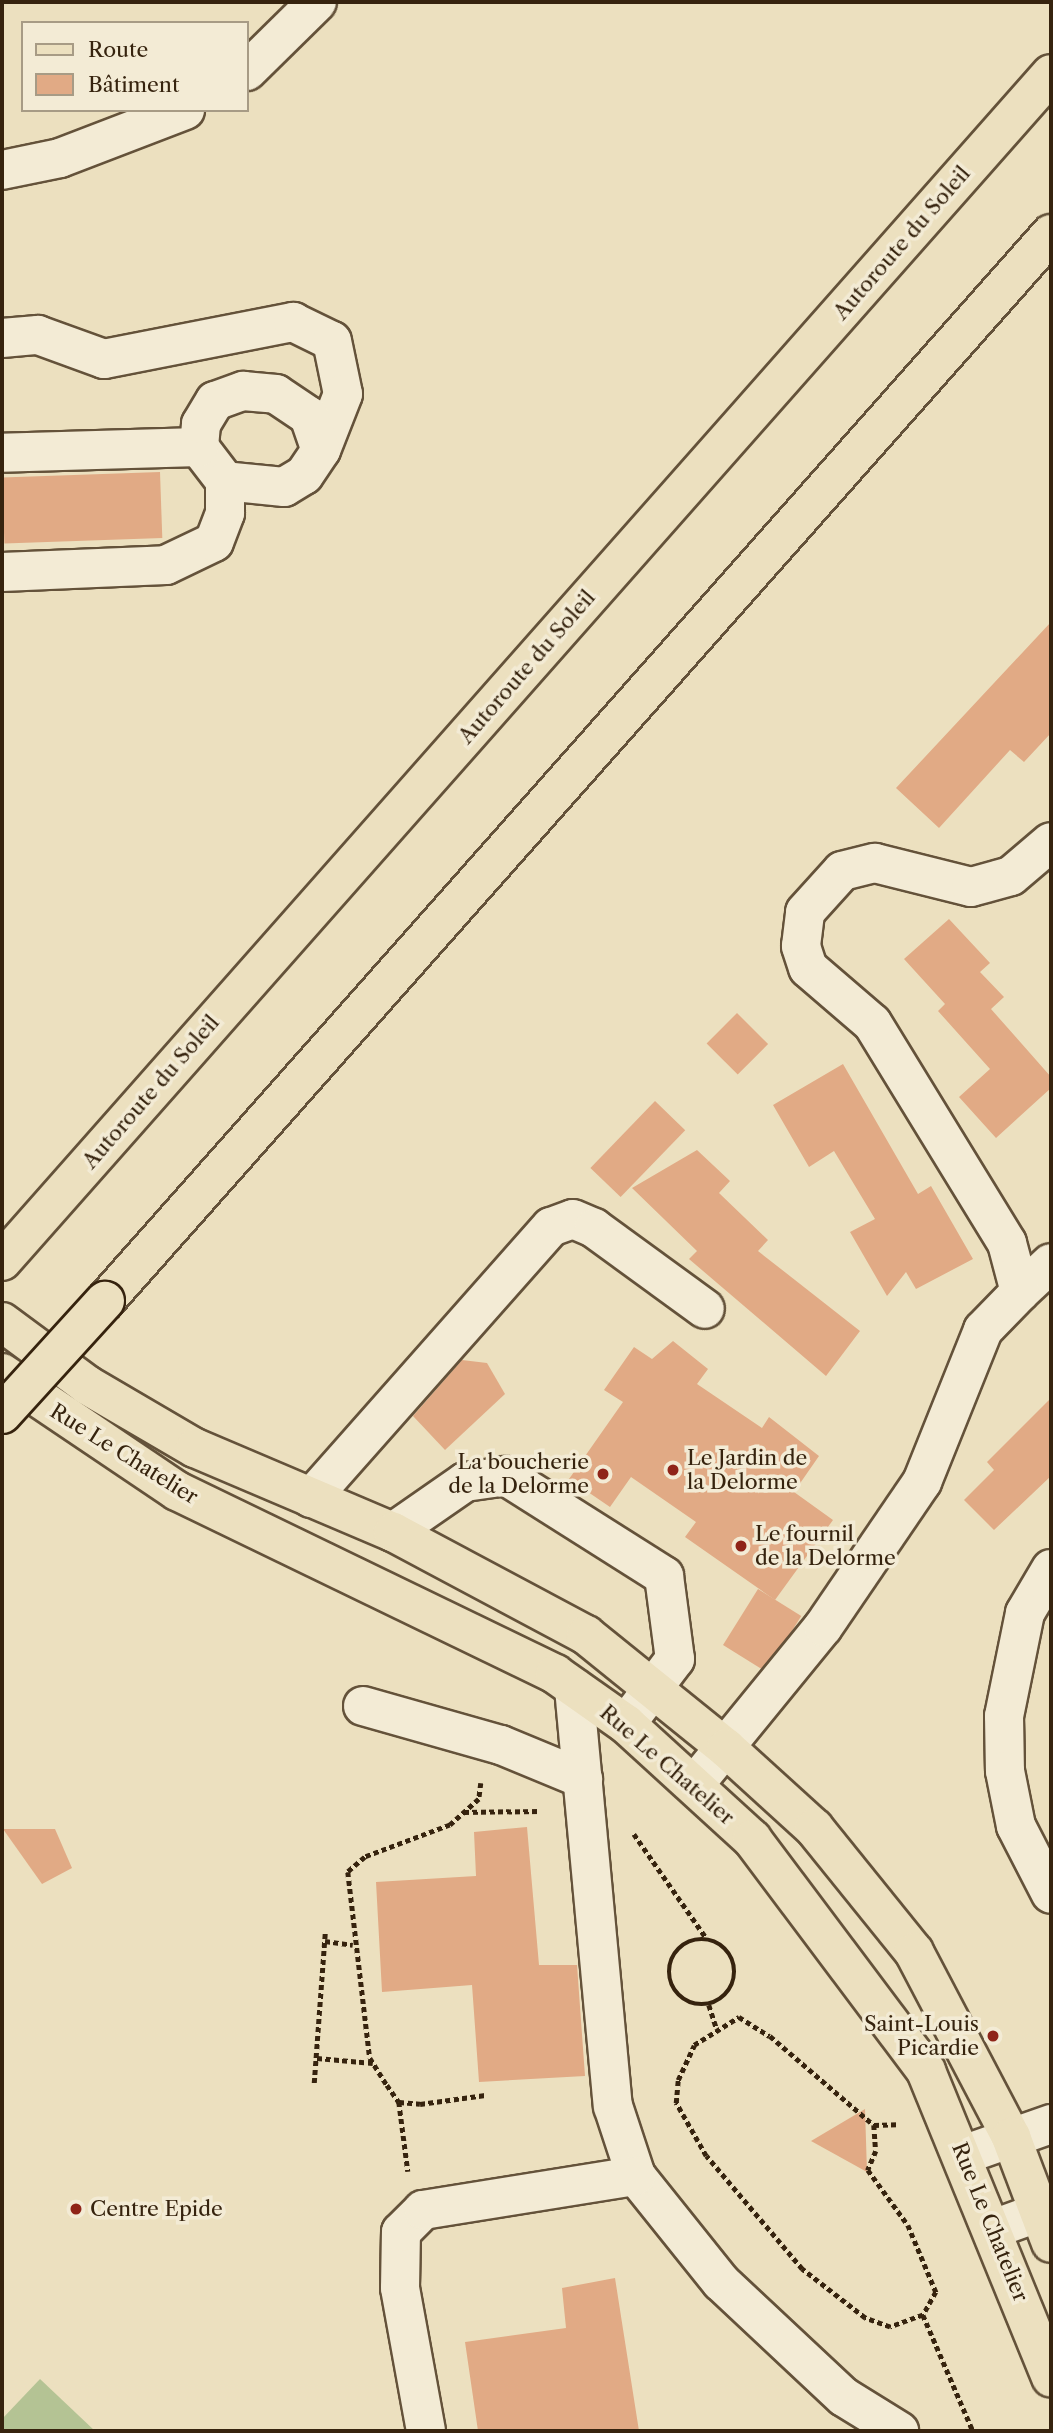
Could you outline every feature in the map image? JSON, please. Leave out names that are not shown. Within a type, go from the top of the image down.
[{"type":"main road","name":"Autoroute du Soleil","points":[[2,1261],[1051,74]]},
{"type":"main road","points":[[2,1414],[1051,234]]},
{"type":"main road","name":"Rue Le Chatelier","points":[[2,1322],[86,1385],[195,1448],[393,1532],[586,1635],[656,1687],[814,1828],[914,1952],[1011,2137],[1048,2221]]},
{"type":"main road","name":"Rue Le Chatelier","points":[[2,1373],[177,1491],[475,1630],[574,1688],[626,1724],[752,1839],[835,1944],[926,2071],[964,2155],[1051,2378]]},
{"type":"street","points":[[248,70],[317,2]]},
{"type":"street","points":[[2,170],[60,158],[180,112]]},
{"type":"street","points":[[2,338],[38,335],[104,359],[293,322],[332,341],[343,394],[321,450],[304,475],[284,487],[225,481]]},
{"type":"street","points":[[2,572],[166,565],[214,542],[225,513],[225,481],[198,447],[201,424],[215,401],[243,391],[276,394],[309,416],[321,450]]},
{"type":"street","points":[[2,453],[198,447]]},
{"type":"street","points":[[1020,1292],[1007,1243],[872,1023],[808,968],[801,927],[805,912],[842,872],[875,863],[971,887],[1011,876],[1051,842]]},
{"type":"street","points":[[311,1498],[551,1227],[573,1219],[593,1228],[705,1309]]},
{"type":"street","points":[[694,1785],[823,1627],[922,1482],[983,1330],[1051,1263]]},
{"type":"street","points":[[393,1532],[465,1482],[506,1476],[664,1576],[675,1660],[626,1724]]},
{"type":"street","points":[[1051,1569],[1025,1613],[1004,1716],[1005,1771],[1016,1826],[1051,1894]]},
{"type":"street","points":[[574,1688],[613,2106],[636,2176],[721,2282],[844,2397],[899,2431]]},
{"type":"street","points":[[363,1706],[486,1741],[585,1795]]},
{"type":"street","points":[[964,2155],[1051,2124]]},
{"type":"street","points":[[426,2431],[400,2288],[401,2232],[423,2210],[636,2176]]},
{"type":"street","points":[[993,2229],[1048,2221]]},
{"type":"path","points":[[423,2210],[410,2185],[398,2102],[374,2063],[353,1945],[348,1872],[365,1857],[450,1825],[480,1798],[486,1741]]},
{"type":"path","points":[[463,1812],[585,1795],[635,1834],[707,1939],[726,1949],[735,1968],[732,1990],[709,2005],[682,2000],[669,1971],[676,1950],[707,1939]]},
{"type":"path","points":[[314,2083],[325,1932]]},
{"type":"path","points":[[325,1941],[353,1945]]},
{"type":"path","points":[[709,2005],[716,2027]]},
{"type":"path","points":[[738,2017],[770,2036],[874,2125],[876,2151],[868,2170],[908,2225],[936,2292],[923,2315],[890,2327],[865,2318],[802,2269],[706,2156],[676,2103],[678,2080],[694,2045],[716,2027],[738,2017]]},
{"type":"path","points":[[317,2058],[374,2063]]},
{"type":"path","points":[[398,2102],[485,2095]]},
{"type":"path","points":[[923,2315],[973,2431]]},
{"type":"green space","points":[[40,2379],[95,2431],[2,2431],[2,2419]]},
{"type":"building","points":[[160,472],[162,538],[4,543],[2,478]]},
{"type":"building","points":[[1051,622],[1051,733],[1024,762],[1010,750],[939,828],[896,788]]},
{"type":"building","points":[[949,919],[990,963],[980,972],[1004,997],[991,1009],[1051,1077],[1051,1088],[996,1138],[959,1097],[990,1069],[938,1011],[945,1004],[904,959]]},
{"type":"building","points":[[737,1013],[768,1044],[738,1075],[707,1043]]},
{"type":"building","points":[[843,1064],[918,1194],[931,1186],[973,1259],[916,1289],[906,1272],[887,1296],[850,1232],[875,1219],[834,1151],[809,1167],[773,1105]]},
{"type":"building","points":[[655,1101],[685,1130],[621,1197],[590,1168]]},
{"type":"building","points":[[697,1150],[730,1181],[719,1193],[768,1240],[758,1251],[860,1331],[826,1376],[689,1259],[697,1251],[632,1188]]},
{"type":"building","points":[[673,1341],[708,1369],[697,1384],[762,1428],[769,1417],[819,1456],[794,1492],[833,1520],[775,1600],[685,1537],[696,1522],[631,1477],[610,1507],[569,1479],[623,1402],[604,1390],[634,1347],[652,1359]]},
{"type":"building","points":[[462,1360],[487,1363],[505,1394],[445,1450],[413,1416]]},
{"type":"building","points":[[1051,1398],[1051,1476],[994,1530],[964,1500],[994,1470],[987,1462]]},
{"type":"building","points":[[758,1589],[801,1616],[766,1672],[723,1645]]},
{"type":"building","points":[[527,1827],[539,1965],[577,1965],[585,2076],[479,2082],[472,1985],[382,1992],[376,1882],[476,1876],[474,1832]]},
{"type":"building","points":[[3,1829],[55,1829],[72,1868],[42,1884]]},
{"type":"building","points":[[865,2109],[867,2172],[811,2141]]},
{"type":"building","points":[[615,2278],[639,2431],[478,2431],[465,2342],[566,2328],[562,2288]]},
{"type":"place","name":"Le Jardin de la Delorme","points":[[673,1470]]},
{"type":"place","name":"La boucherie de la Delorme","points":[[603,1474]]},
{"type":"place","name":"Le fournil de la Delorme","points":[[741,1546]]},
{"type":"place","name":"Saint-Louis Picardie","points":[[993,2036]]},
{"type":"place","name":"Centre Epide","points":[[76,2209]]}]
